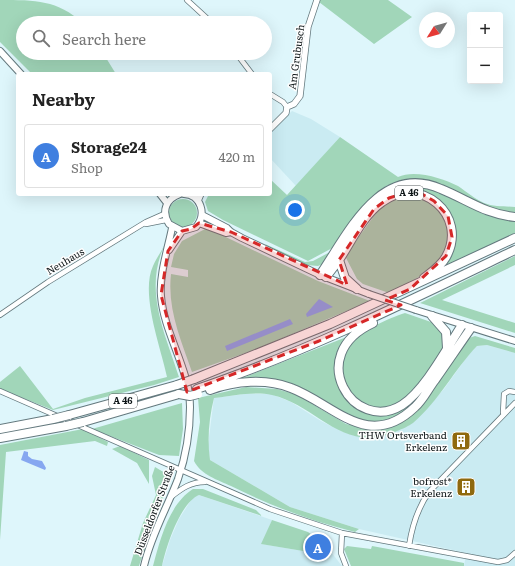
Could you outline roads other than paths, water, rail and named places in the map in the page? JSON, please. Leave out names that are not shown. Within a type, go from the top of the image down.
[{"type":"highway","points":[[323,276],[370,203],[387,190],[400,185],[413,183],[431,185],[482,210],[515,217]]},
{"type":"highway","name":"A 46","points":[[339,260],[358,231],[378,205],[389,198],[400,194],[422,194],[434,201],[444,210],[451,224],[452,237],[449,249],[442,263],[410,288]]},
{"type":"highway","name":"A 46","points":[[0,429],[69,416],[194,380],[275,348],[410,288],[515,238]]},
{"type":"highway","points":[[197,391],[404,304],[515,250]]},
{"type":"highway","points":[[323,276],[339,260],[346,278],[357,290]]},
{"type":"highway","points":[[404,304],[395,313],[360,330],[343,348],[338,362],[338,373],[343,387],[350,397],[364,407],[375,410],[390,410],[401,405],[420,388],[462,325]]},
{"type":"highway","points":[[432,316],[446,332],[447,349]]},
{"type":"highway","points":[[197,391],[242,383],[275,384],[299,391],[342,417],[356,423],[375,425],[389,423],[402,417],[419,402],[471,328]]},
{"type":"highway","name":"A 46","points":[[0,438],[83,422],[179,394],[190,396],[197,391]]},
{"type":"main road","points":[[0,51],[19,72]]},
{"type":"main road","points":[[162,196],[167,203]]},
{"type":"main road","points":[[174,196],[167,203],[165,217],[172,228],[182,231],[192,229],[199,223],[202,215],[198,201],[194,196]]},
{"type":"main road","points":[[202,215],[227,228],[231,232],[323,276],[357,290],[432,316],[515,342]]},
{"type":"main road","points":[[199,223],[226,233],[231,232]]},
{"type":"main road","name":"Düsseldorfer Straße","points":[[144,566],[154,534],[170,499],[180,470],[189,434],[190,406],[184,374],[165,319],[161,295],[163,270],[172,228]]},
{"type":"main road","name":"Düsseldorfer Straße","points":[[168,251],[182,231]]},
{"type":"street","points":[[187,0],[204,16]]},
{"type":"street","name":"Am Grubusch","points":[[272,126],[287,112],[287,107],[296,102],[300,93],[308,27],[317,0]]},
{"type":"street","points":[[241,60],[250,72]]},
{"type":"street","points":[[272,95],[283,102],[287,107]]},
{"type":"street","points":[[198,201],[200,196]]},
{"type":"street","name":"Neuhaus","points":[[0,315],[48,282],[142,225],[165,217]]},
{"type":"street","points":[[0,391],[270,509],[342,533],[498,562],[507,560],[515,553]]},
{"type":"street","points":[[504,413],[504,394],[509,391],[515,392]]},
{"type":"street","points":[[409,546],[414,519],[429,492],[515,403]]},
{"type":"street","points":[[170,499],[182,488],[192,484],[207,482]]},
{"type":"street","points":[[342,533],[341,553],[346,566]]},
{"type":"water","points":[[319,299],[333,307],[307,317],[306,314]]},
{"type":"water","points":[[290,319],[293,324],[227,351],[225,346]]},
{"type":"water","points":[[24,451],[28,452],[28,456],[32,459],[42,461],[46,468],[45,470],[21,460]]},
{"type":"place","name":"THW Ortsverband Erkelenz","points":[[461,441]]},
{"type":"place","name":"bofrost* Erkelenz","points":[[466,487]]},
{"type":"place","name":"Storage24","points":[[318,547]]}]
